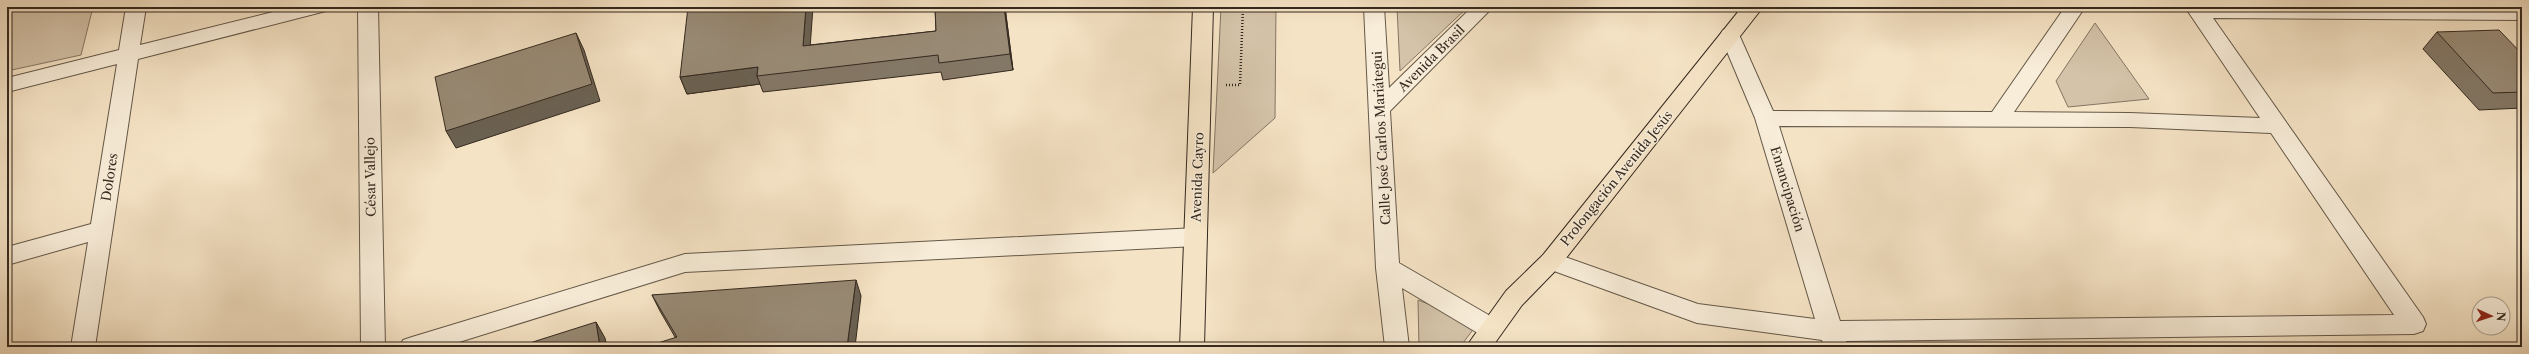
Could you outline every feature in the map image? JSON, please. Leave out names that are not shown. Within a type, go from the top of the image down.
[{"type":"main road","name":"Avenida Cayro","points":[[1192,347],[1204,7]]},
{"type":"main road","name":"Prolongación Avenida Jesús","points":[[1478,347],[1490,328],[1550,261],[1753,7]]},
{"type":"street","name":"Dolores","points":[[83,347],[136,7]]},
{"type":"street","points":[[7,85],[128,56],[319,7]]},
{"type":"street","name":"César Vallejo","points":[[368,7],[373,347]]},
{"type":"street","name":"Calle José Carlos Mariátegui","points":[[1374,7],[1388,268],[1397,347]]},
{"type":"street","name":"Avenida Brasil","points":[[1380,109],[1482,7]]},
{"type":"street","points":[[1998,119],[2075,7]]},
{"type":"street","points":[[2197,9],[2522,14]]},
{"type":"street","points":[[1550,261],[1697,313],[1833,339],[2414,324],[2197,9]]},
{"type":"street","name":"Emancipación","points":[[1730,35],[1766,118],[1833,339]]},
{"type":"street","points":[[1766,118],[2130,120],[2277,126]]},
{"type":"street","points":[[7,256],[101,230]]},
{"type":"street","points":[[412,347],[637,276],[685,263],[1196,238]]},
{"type":"street","points":[[1388,268],[1490,328]]},
{"type":"path","points":[[1225,85],[1240,85],[1243,7]]},
{"type":"shaded area","points":[[7,7],[93,7],[81,55],[7,71]]},
{"type":"shaded area","points":[[1221,7],[1276,7],[1275,118],[1213,173]]},
{"type":"shaded area","points":[[1397,7],[1468,7],[1400,71]]},
{"type":"shaded area","points":[[2095,23],[2149,99],[2068,107],[2056,81]]},
{"type":"shaded area","points":[[1418,300],[1478,323],[1460,347],[1419,347]]},
{"type":"building","points":[[688,7],[806,7],[803,46],[936,31],[935,7],[1004,7],[1010,54],[939,63],[938,55],[757,76],[758,67],[680,77]]},
{"type":"building","points":[[2499,30],[2522,54],[2522,92],[2493,93],[2437,32]]},
{"type":"building","points":[[576,33],[592,84],[446,131],[435,77]]},
{"type":"building","points":[[856,280],[847,347],[645,347],[677,337],[652,295]]},
{"type":"building","points":[[596,322],[600,347],[517,347]]}]
